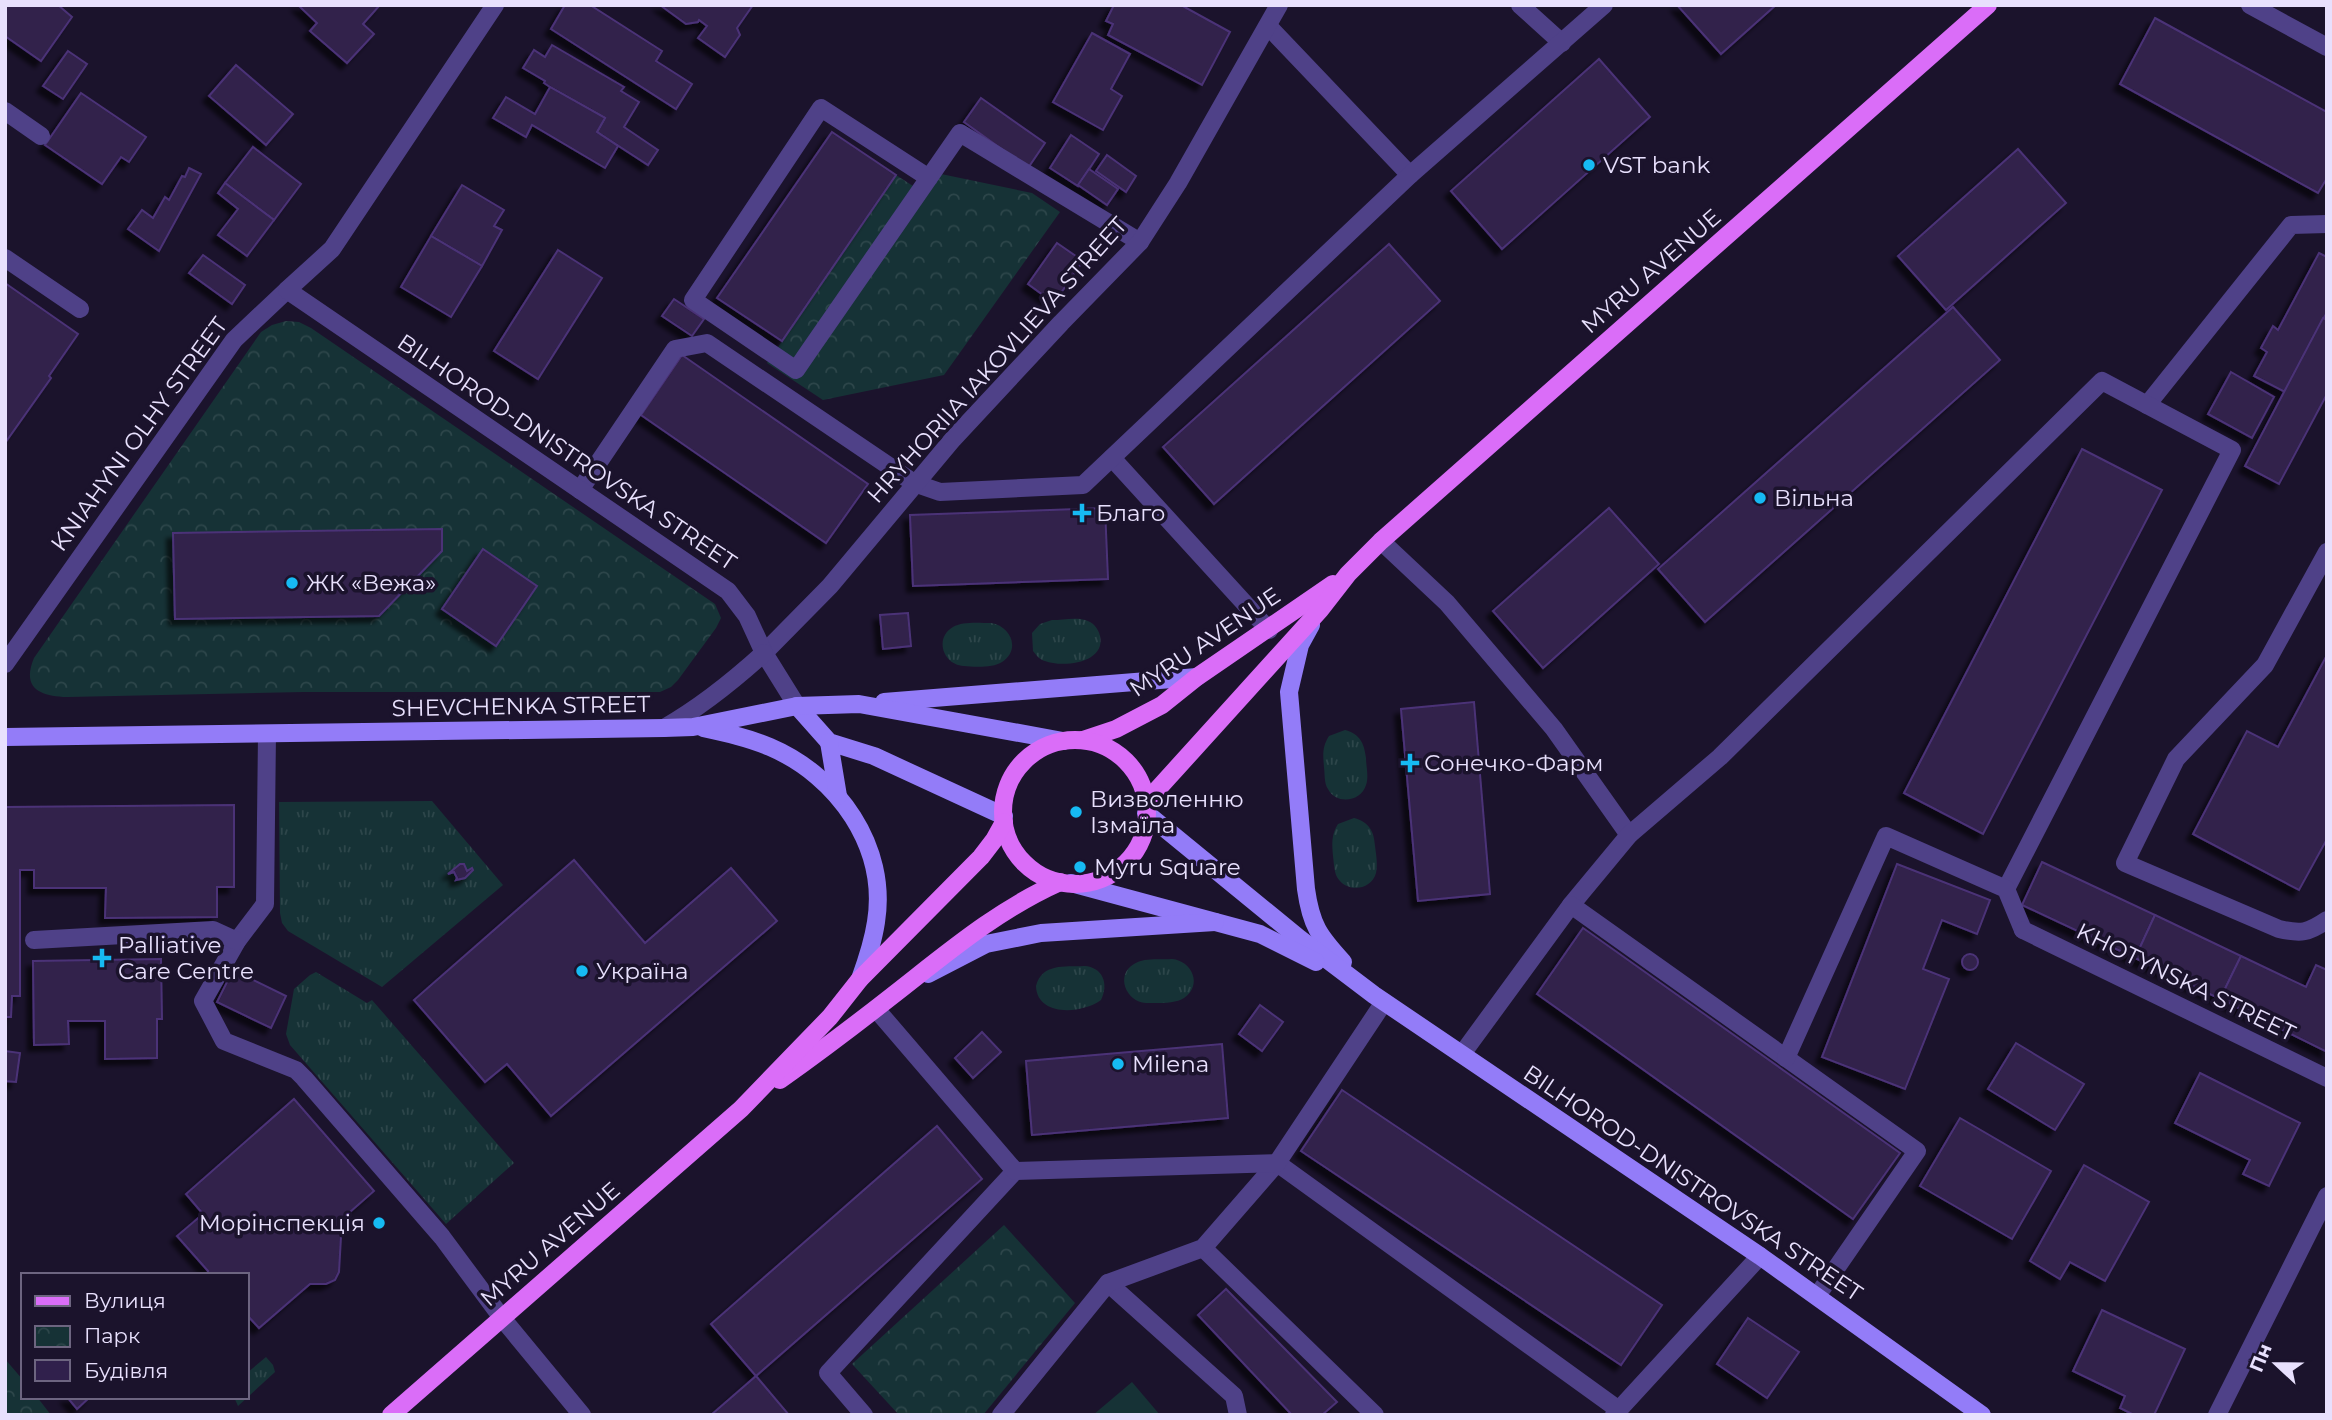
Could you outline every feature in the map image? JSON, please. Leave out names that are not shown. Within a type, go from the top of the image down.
[{"type":"main road","name":"MYRU AVENUE","points":[[1146,807],[1320,610],[1348,574],[1381,541],[1988,5]]},
{"type":"main road","name":"MYRU AVENUE","points":[[1083,740],[1116,729],[1162,705],[1197,677],[1348,574]]},
{"type":"main road","points":[[1320,610],[1300,645],[1289,692],[1309,911],[1316,929],[1329,947],[1379,999]]},
{"type":"main road","points":[[797,706],[859,704],[1197,677]]},
{"type":"main road","points":[[859,704],[1063,741],[1083,740],[1104,746],[1121,757],[1140,781],[1146,807],[1145,824],[1139,844],[1120,868],[1102,878],[1066,883],[1040,874],[1023,861],[1010,843],[1004,819],[1005,795],[1019,767],[1034,752],[1063,741]]},
{"type":"main road","points":[[797,706],[829,743],[838,796]]},
{"type":"main road","name":"SHEVCHENKA STREET","points":[[5,737],[693,727],[797,706]]},
{"type":"main road","points":[[693,727],[734,734],[772,747],[808,769],[838,796],[862,829],[872,858],[877,888],[877,920],[871,950],[860,979]]},
{"type":"main road","points":[[829,743],[874,756],[1004,819]]},
{"type":"main road","name":"BILHOROD-DNISTROVSKA STREET","points":[[1146,807],[1300,939],[1379,999]]},
{"type":"main road","name":"MYRU AVENUE","points":[[741,1109],[830,1017],[860,979],[981,857],[995,840],[1004,819]]},
{"type":"main road","name":"MYRU AVENUE","points":[[391,1415],[741,1109],[876,1009],[962,940],[1035,893],[1066,883]]},
{"type":"main road","name":"BILHOROD-DNISTROVSKA STREET","points":[[1066,883],[1260,933],[1288,946],[1379,999],[1462,1054],[1760,1256],[1982,1415]]},
{"type":"main road","points":[[876,1009],[936,969],[986,944],[1041,933],[1215,922]]},
{"type":"street","name":"KNIAHYNI OLHY STREET","points":[[5,664],[234,340],[332,249],[495,5]]},
{"type":"street","name":"HRYHORIIA IAKOVLIEVA STREET","points":[[664,728],[704,704],[732,682],[830,586],[914,484],[1061,323],[1140,242],[1178,183],[1279,5]]},
{"type":"street","points":[[1520,5],[1562,43]]},
{"type":"street","points":[[580,489],[674,349],[707,343],[914,484],[940,492],[1083,485],[1410,175],[1604,5]]},
{"type":"street","points":[[2250,5],[2327,47]]},
{"type":"street","points":[[1268,26],[1410,175]]},
{"type":"street","points":[[929,178],[821,108],[693,300],[796,370],[929,178],[960,133],[1140,242]]},
{"type":"street","points":[[5,111],[41,136]]},
{"type":"street","points":[[2147,405],[2291,225],[2327,224]]},
{"type":"street","points":[[5,258],[80,309]]},
{"type":"street","name":"BILHOROD-DNISTROVSKA STREET","points":[[287,290],[728,592],[747,615],[764,653],[797,706]]},
{"type":"street","points":[[1462,1054],[1571,905],[1629,835],[1720,757],[2102,381],[2232,450],[2006,889],[1886,836],[1786,1058]]},
{"type":"street","points":[[1112,458],[1269,630]]},
{"type":"street","points":[[1381,541],[1447,603],[1554,729],[1629,835]]},
{"type":"street","points":[[2327,552],[2265,665],[2176,759],[2125,863],[2279,929],[2298,933],[2312,930],[2327,920]]},
{"type":"street","points":[[267,734],[265,904],[237,942],[203,1001],[224,1041],[296,1070],[442,1237],[502,1318],[582,1415]]},
{"type":"street","name":"KHOTYNSKA STREET","points":[[2006,889],[2023,930],[2327,1078]]},
{"type":"street","points":[[1571,905],[1917,1151],[1817,1296]]},
{"type":"street","points":[[34,940],[213,930],[237,942]]},
{"type":"street","points":[[1001,1415],[1108,1283],[1203,1248],[1277,1163],[1379,999]]},
{"type":"street","points":[[876,1009],[1015,1171]]},
{"type":"street","points":[[864,1415],[828,1373],[1015,1171],[1277,1163],[1617,1412],[1760,1256]]},
{"type":"street","points":[[2217,1415],[2327,1196]]},
{"type":"street","points":[[1203,1248],[1375,1415]]},
{"type":"street","points":[[1108,1283],[1234,1396],[1238,1415]]},
{"type":"green space","points":[[941,174],[1032,193],[1060,212],[944,375],[823,400],[767,363],[896,175],[927,195]]},
{"type":"green space","points":[[286,321],[299,322],[311,328],[715,604],[721,618],[678,680],[660,692],[303,692],[67,697],[49,695],[36,689],[30,677],[34,658],[261,332]]},
{"type":"green space","points":[[1077,619],[1093,624],[1100,636],[1100,645],[1096,652],[1090,658],[1072,663],[1053,663],[1040,658],[1033,651],[1032,633],[1040,624],[1052,620]]},
{"type":"green space","points":[[967,623],[991,623],[1004,629],[1011,639],[1011,651],[1002,662],[989,666],[964,666],[946,656],[944,638],[953,627]]},
{"type":"green space","points":[[1345,730],[1358,737],[1362,744],[1366,758],[1367,782],[1359,795],[1342,799],[1328,789],[1323,759],[1329,736]]},
{"type":"green space","points":[[432,801],[503,885],[382,987],[288,931],[282,923],[280,913],[279,802]]},
{"type":"green space","points":[[1354,818],[1367,825],[1372,832],[1377,860],[1373,879],[1358,888],[1346,886],[1337,877],[1332,847],[1338,824]]},
{"type":"green space","points":[[1172,959],[1185,964],[1193,974],[1193,987],[1184,998],[1171,1002],[1146,1003],[1128,993],[1125,975],[1134,964],[1148,960]]},
{"type":"green space","points":[[1084,966],[1096,969],[1103,977],[1101,1000],[1083,1008],[1062,1010],[1052,1008],[1038,996],[1036,986],[1043,973],[1055,968]]},
{"type":"green space","points":[[316,972],[367,1003],[372,1000],[514,1163],[446,1224],[290,1045],[286,1034],[294,989]]},
{"type":"green space","points":[[1004,1225],[1075,1303],[983,1415],[899,1415],[852,1364]]},
{"type":"green space","points":[[266,1357],[275,1372],[248,1397],[248,1372]]},
{"type":"green space","points":[[5,1359],[21,1378],[21,1399],[39,1399],[51,1415],[5,1415]]},
{"type":"green space","points":[[1132,1382],[1160,1415],[1093,1415]]},
{"type":"green space","points":[[235,1399],[246,1399],[238,1406]]},
{"type":"building","points":[[5,5],[58,5],[72,17],[41,61],[5,36]]},
{"type":"building","points":[[298,5],[380,5],[363,24],[374,34],[347,63],[310,31],[317,23]]},
{"type":"building","points":[[565,5],[590,5],[662,51],[656,61],[692,84],[676,109],[551,29]]},
{"type":"building","points":[[660,5],[753,5],[737,28],[740,35],[725,57],[698,38],[707,26],[699,20],[686,24]]},
{"type":"building","points":[[1114,5],[1181,5],[1230,32],[1202,85],[1108,35],[1113,24],[1106,21]]},
{"type":"building","points":[[1677,5],[1776,5],[1721,54]]},
{"type":"building","points":[[2155,18],[2327,112],[2327,178],[2318,193],[2120,84]]},
{"type":"building","points":[[1092,33],[1130,54],[1111,89],[1122,96],[1103,130],[1053,102]]},
{"type":"building","points":[[552,45],[624,87],[621,91],[639,102],[624,127],[658,150],[648,165],[597,132],[605,118],[550,87],[523,68],[534,50],[545,57]]},
{"type":"building","points":[[68,51],[87,64],[63,99],[43,86]]},
{"type":"building","points":[[1599,59],[1650,117],[1502,249],[1451,191]]},
{"type":"building","points":[[236,65],[293,114],[266,145],[209,96]]},
{"type":"building","points":[[550,87],[605,118],[597,132],[618,146],[605,168],[532,125],[526,137],[493,118],[506,97],[535,114]]},
{"type":"building","points":[[81,93],[146,137],[129,162],[121,157],[102,184],[45,145]]},
{"type":"building","points":[[981,98],[1045,143],[1028,168],[964,122]]},
{"type":"building","points":[[832,132],[896,175],[782,341],[717,298]]},
{"type":"building","points":[[1071,135],[1099,154],[1078,186],[1050,168]]},
{"type":"building","points":[[253,147],[301,184],[274,220],[225,183]]},
{"type":"building","points":[[2018,149],[2066,203],[1946,310],[1898,256]]},
{"type":"building","points":[[1107,155],[1136,176],[1126,192],[1096,171]]},
{"type":"building","points":[[189,168],[201,174],[159,251],[128,229],[142,210],[153,218],[165,197],[169,200]]},
{"type":"building","points":[[1089,169],[1118,189],[1107,205],[1078,185]]},
{"type":"building","points":[[225,183],[274,220],[247,256],[218,235],[238,209],[218,193]]},
{"type":"building","points":[[462,185],[504,210],[494,226],[502,230],[482,266],[431,236]]},
{"type":"building","points":[[431,236],[482,266],[451,317],[401,287]]},
{"type":"building","points":[[1057,243],[1083,261],[1054,303],[1028,284]]},
{"type":"building","points":[[1389,244],[1440,301],[1214,504],[1163,447]]},
{"type":"building","points":[[558,250],[602,278],[538,379],[494,351]]},
{"type":"building","points":[[2319,253],[2327,257],[2327,312],[2285,392],[2254,376],[2267,352],[2261,348],[2273,326],[2278,330]]},
{"type":"building","points":[[203,255],[245,285],[232,304],[189,273]]},
{"type":"building","points":[[5,283],[78,334],[5,443]]},
{"type":"building","points":[[674,299],[704,319],[692,336],[662,316]]},
{"type":"building","points":[[1953,307],[2000,360],[1705,622],[1658,569]]},
{"type":"building","points":[[2323,318],[2327,320],[2327,394],[2279,484],[2245,466]]},
{"type":"building","points":[[682,355],[868,484],[826,543],[641,415]]},
{"type":"building","points":[[2231,372],[2274,397],[2252,438],[2208,414]]},
{"type":"building","points":[[2082,449],[2162,490],[1983,834],[1904,793]]},
{"type":"building","points":[[1105,508],[1108,579],[913,586],[910,515]]},
{"type":"building","points":[[1609,508],[1659,564],[1543,668],[1493,611]]},
{"type":"building","name":"ЖК «Вежа»","points":[[442,529],[442,551],[379,616],[175,619],[173,533]]},
{"type":"building","points":[[483,549],[537,586],[496,646],[442,609]]},
{"type":"building","points":[[908,613],[911,646],[883,649],[880,615]]},
{"type":"building","points":[[2327,655],[2327,839],[2299,890],[2193,834],[2247,731],[2278,747]]},
{"type":"building","points":[[1474,702],[1490,894],[1418,901],[1401,709]]},
{"type":"building","points":[[234,805],[234,887],[217,887],[217,917],[105,918],[106,888],[34,888],[34,870],[20,870],[20,996],[12,996],[11,1017],[5,1017],[5,807]]},
{"type":"building","name":"Україна","points":[[574,860],[645,943],[731,868],[777,921],[551,1116],[507,1064],[485,1082],[414,1000]]},
{"type":"building","points":[[2042,862],[2155,915],[2135,958],[2022,905]]},
{"type":"building","points":[[460,864],[464,864],[467,871],[472,868],[473,870],[465,878],[456,880],[454,872],[448,874]]},
{"type":"building","points":[[1897,864],[1990,900],[1977,934],[1942,920],[1923,969],[1949,979],[1905,1089],[1822,1057]]},
{"type":"building","points":[[2155,915],[2241,956],[2220,999],[2135,958]]},
{"type":"building","points":[[1583,928],[1900,1153],[1853,1219],[1537,994]]},
{"type":"building","points":[[1967,954],[1973,954],[1978,962],[1976,968],[1967,970],[1962,965],[1962,959]]},
{"type":"building","points":[[2241,956],[2306,987],[2316,965],[2327,970],[2327,1052],[2220,999]]},
{"type":"building","points":[[161,959],[162,1019],[157,1019],[157,1058],[105,1059],[105,1021],[68,1021],[69,1044],[34,1045],[33,961]]},
{"type":"building","points":[[233,970],[286,996],[271,1028],[217,1002]]},
{"type":"building","points":[[1260,1005],[1283,1022],[1262,1051],[1239,1034]]},
{"type":"building","points":[[982,1032],[1001,1052],[973,1078],[955,1058]]},
{"type":"building","points":[[2016,1043],[2084,1084],[2055,1130],[1988,1089]]},
{"type":"building","points":[[1222,1044],[1228,1118],[1032,1135],[1026,1061]]},
{"type":"building","points":[[5,1051],[20,1053],[16,1082],[5,1081]]},
{"type":"building","points":[[2200,1073],[2300,1123],[2269,1186],[2243,1174],[2250,1160],[2175,1123]]},
{"type":"building","points":[[1342,1090],[1662,1305],[1621,1365],[1301,1151]]},
{"type":"building","points":[[294,1099],[374,1191],[342,1219],[339,1272],[335,1280],[326,1284],[310,1284],[259,1328],[248,1316],[248,1273],[208,1273],[177,1236],[203,1214],[186,1194]]},
{"type":"building","points":[[1960,1118],[2051,1171],[2012,1239],[1920,1186]]},
{"type":"building","points":[[937,1126],[982,1179],[756,1376],[711,1324]]},
{"type":"building","points":[[2084,1165],[2149,1202],[2105,1281],[2070,1262],[2060,1279],[2030,1261]]},
{"type":"building","points":[[1226,1289],[1337,1402],[1322,1415],[1292,1415],[1198,1315]]},
{"type":"building","points":[[2102,1310],[2185,1349],[2154,1415],[2134,1415],[2120,1408],[2125,1396],[2073,1371]]},
{"type":"building","points":[[1748,1318],[1799,1352],[1767,1398],[1717,1364]]},
{"type":"building","points":[[756,1376],[789,1415],[711,1415]]},
{"type":"building","points":[[69,1399],[88,1399],[77,1409]]},
{"type":"place","name":"VST bank","points":[[1589,165]]},
{"type":"place","name":"Вільна","points":[[1760,498]]},
{"type":"place","name":"Благо","points":[[1082,513]]},
{"type":"place","name":"ЖК «Вежа»","points":[[292,583]]},
{"type":"place","name":"Сонечко-Фарм","points":[[1410,763]]},
{"type":"place","name":"Визволенню Ізмаїла","points":[[1076,812]]},
{"type":"place","name":"Myru Square","points":[[1080,867]]},
{"type":"place","name":"Palliative Care Centre","points":[[102,958]]},
{"type":"place","name":"Україна","points":[[582,971]]},
{"type":"place","name":"Milena","points":[[1118,1064]]},
{"type":"place","name":"Морінспекція","points":[[379,1223]]}]
